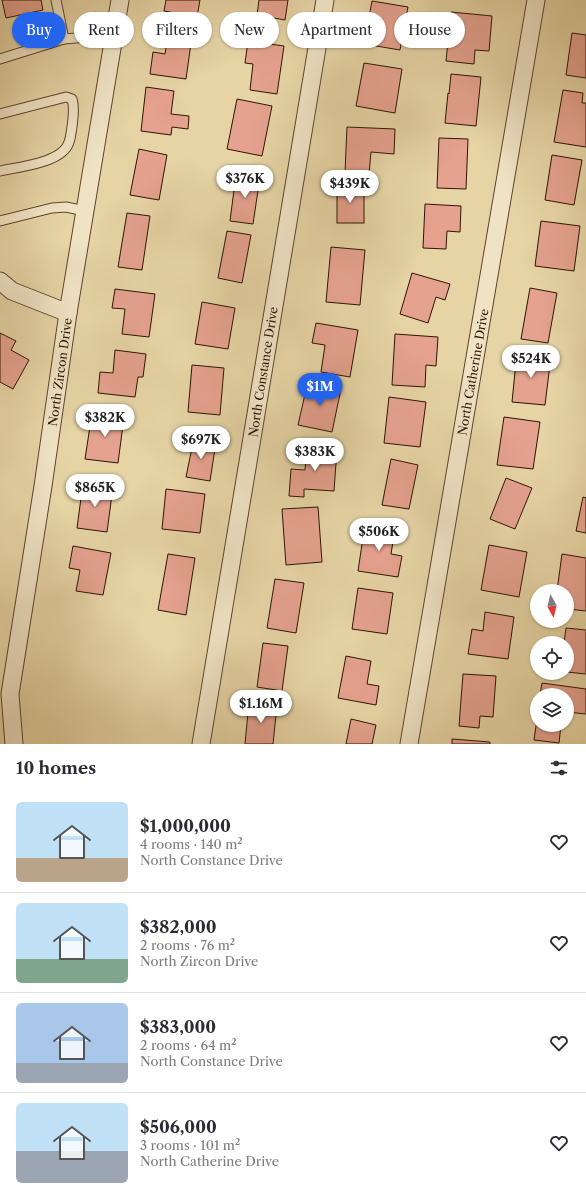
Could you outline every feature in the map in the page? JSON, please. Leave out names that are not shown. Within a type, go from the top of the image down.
[{"type":"street","name":"North Zircon Drive","points":[[118,12],[120,0]]},
{"type":"street","name":"North Constance Drive","points":[[201,744],[325,0]]},
{"type":"street","name":"North Catherine Drive","points":[[409,744],[536,0]]},
{"type":"street","name":"North Zircon Drive","points":[[14,744],[10,694],[43,486],[68,313],[112,48]]},
{"type":"street","points":[[0,281],[12,291],[68,313]]},
{"type":"lane","points":[[56,0],[58,12]]},
{"type":"lane","points":[[0,59],[35,48]]},
{"type":"lane","points":[[0,114],[66,97],[72,99],[74,109],[69,143],[65,150],[46,161],[0,171]]},
{"type":"lane","points":[[0,221],[52,208],[66,207],[85,210]]},
{"type":"building","points":[[2,0],[41,0],[43,10],[34,12],[12,12],[12,17],[6,18]]},
{"type":"building","points":[[166,0],[200,0],[198,12],[164,11]]},
{"type":"building","points":[[259,0],[288,0],[285,20],[279,19],[279,12],[257,12]]},
{"type":"building","points":[[372,1],[408,7],[407,12],[394,12],[394,48],[400,48],[400,50],[386,48],[386,12],[370,12]]},
{"type":"building","points":[[465,13],[492,16],[489,51],[475,50],[474,64],[446,61],[447,48],[465,48]]},
{"type":"building","points":[[572,33],[586,35],[586,78],[566,75]]},
{"type":"building","points":[[279,45],[284,46],[277,94],[250,90],[253,64],[245,63],[247,48],[279,48]]},
{"type":"building","points":[[166,48],[190,48],[186,79],[150,74],[153,52],[165,54]]},
{"type":"building","points":[[364,63],[402,69],[395,113],[356,106]]},
{"type":"building","points":[[451,74],[481,77],[476,126],[445,123]]},
{"type":"building","points":[[146,87],[174,91],[171,114],[189,116],[188,129],[172,127],[171,135],[141,131]]},
{"type":"building","points":[[563,90],[583,93],[582,103],[586,103],[586,147],[554,142]]},
{"type":"building","points":[[237,99],[272,106],[262,156],[227,149]]},
{"type":"building","points":[[347,127],[395,129],[394,154],[371,152],[369,174],[345,172]]},
{"type":"building","points":[[439,138],[468,139],[466,189],[437,188]]},
{"type":"building","points":[[139,149],[167,155],[159,200],[130,195]]},
{"type":"building","points":[[552,155],[582,160],[574,205],[545,200]]},
{"type":"building","points":[[236,174],[260,177],[253,224],[230,221]]},
{"type":"building","points":[[337,184],[364,184],[364,223],[337,223]]},
{"type":"building","points":[[425,204],[461,206],[460,232],[447,231],[446,249],[423,248]]},
{"type":"building","points":[[127,213],[150,216],[142,270],[118,267]]},
{"type":"building","points":[[541,221],[580,226],[574,271],[535,266]]},
{"type":"building","points":[[227,231],[251,235],[242,283],[218,278]]},
{"type":"building","points":[[331,247],[365,250],[360,305],[326,302]]},
{"type":"building","points":[[412,273],[450,284],[445,300],[436,297],[428,323],[400,314]]},
{"type":"building","points":[[530,288],[557,293],[548,343],[521,339]]},
{"type":"building","points":[[115,289],[155,294],[149,337],[122,334],[125,309],[112,308]]},
{"type":"building","points":[[202,302],[235,308],[228,349],[195,344]]},
{"type":"building","points":[[316,323],[358,330],[350,377],[321,372],[325,345],[312,343]]},
{"type":"building","points":[[0,333],[16,341],[11,350],[29,360],[13,389],[0,382]]},
{"type":"building","points":[[395,334],[438,337],[436,366],[426,365],[425,387],[392,385]]},
{"type":"building","points":[[115,350],[146,354],[143,377],[138,377],[135,397],[98,393],[100,372],[113,373]]},
{"type":"building","points":[[517,352],[551,356],[545,405],[512,402]]},
{"type":"building","points":[[192,365],[224,368],[220,415],[188,412]]},
{"type":"building","points":[[308,381],[341,389],[332,432],[298,425]]},
{"type":"building","points":[[389,397],[426,402],[420,447],[384,443]]},
{"type":"building","points":[[92,413],[124,417],[118,463],[85,459]]},
{"type":"building","points":[[504,417],[540,422],[533,469],[497,465]]},
{"type":"building","points":[[194,438],[216,442],[210,481],[186,477]]},
{"type":"building","points":[[307,447],[337,449],[334,491],[304,489],[304,497],[289,496],[291,469],[305,470]]},
{"type":"building","points":[[391,459],[418,465],[409,509],[382,505]]},
{"type":"building","points":[[506,478],[532,488],[515,529],[490,519]]},
{"type":"building","points":[[83,483],[113,487],[107,532],[77,528]]},
{"type":"building","points":[[166,489],[205,494],[200,533],[162,529]]},
{"type":"building","points":[[583,497],[586,498],[586,533],[576,531]]},
{"type":"building","points":[[318,507],[322,562],[286,565],[282,509]]},
{"type":"building","points":[[365,524],[395,529],[391,554],[402,556],[398,577],[358,571]]},
{"type":"building","points":[[489,545],[527,552],[519,597],[481,590]]},
{"type":"building","points":[[73,546],[111,553],[103,595],[76,591],[80,570],[69,568]]},
{"type":"building","points":[[168,554],[195,558],[186,615],[158,610]]},
{"type":"building","points":[[562,554],[586,558],[586,611],[574,610],[574,584],[558,584]]},
{"type":"building","points":[[275,579],[304,583],[296,633],[267,628]]},
{"type":"building","points":[[358,588],[393,593],[387,634],[352,629]]},
{"type":"building","points":[[485,612],[514,617],[508,659],[468,654],[472,629],[483,631]]},
{"type":"building","points":[[566,628],[586,630],[586,674],[574,673],[574,636],[565,636]]},
{"type":"building","points":[[263,643],[288,646],[282,691],[257,687]]},
{"type":"building","points":[[346,656],[371,661],[367,684],[379,686],[376,705],[338,698]]},
{"type":"building","points":[[463,674],[496,676],[493,717],[480,716],[479,728],[459,726]]},
{"type":"building","points":[[542,683],[586,689],[586,714],[574,713],[574,688],[541,688]]},
{"type":"building","points":[[249,702],[277,705],[273,744],[245,744]]},
{"type":"building","points":[[351,719],[376,725],[372,744],[346,744]]},
{"type":"building","points":[[535,732],[560,732],[559,743],[534,740]]},
{"type":"building","points":[[452,739],[490,742],[490,744],[452,744]]}]
